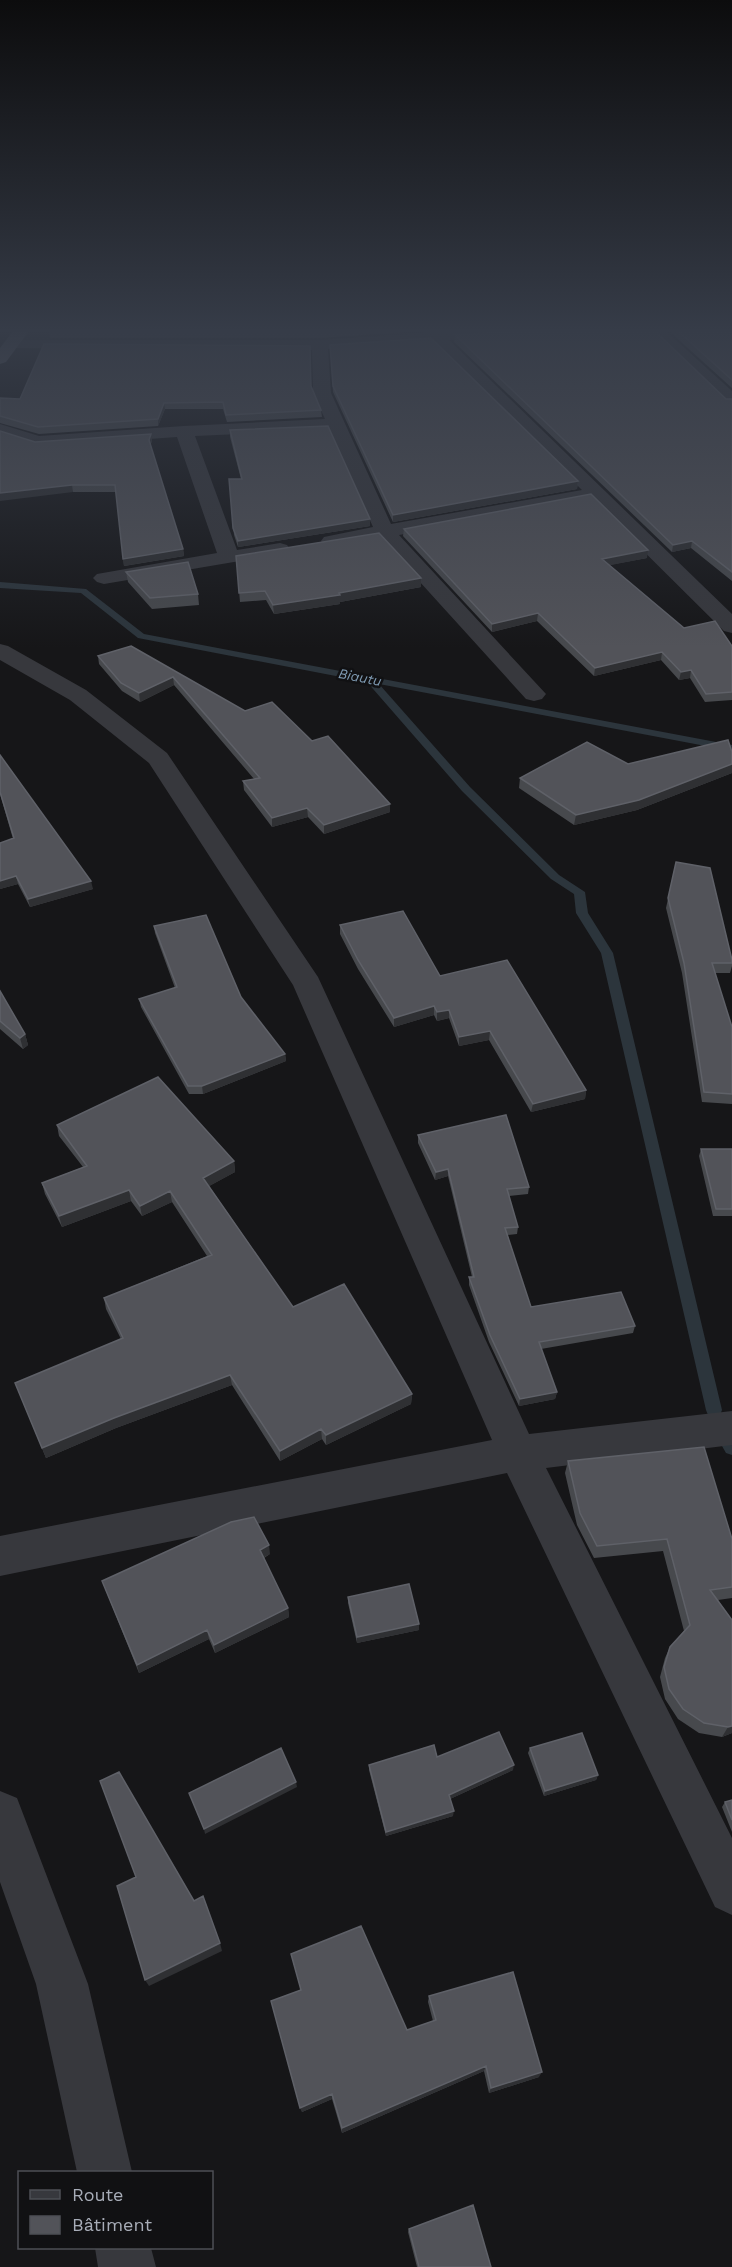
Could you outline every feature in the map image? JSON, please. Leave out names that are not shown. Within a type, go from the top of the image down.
[{"type":"street","points":[[22,437],[37,442],[107,437]]},
{"type":"street","points":[[186,437],[229,557]]},
{"type":"street","points":[[343,437],[385,532],[534,694]]},
{"type":"street","points":[[537,437],[732,626]]},
{"type":"street","points":[[104,578],[385,532],[595,493]]},
{"type":"street","points":[[0,651],[78,695],[158,758],[307,984],[518,1453],[732,1890]]},
{"type":"street","points":[[0,1557],[518,1453],[732,1428]]},
{"type":"street","points":[[0,1815],[62,1984],[105,2171]]},
{"type":"street","points":[[123,2249],[127,2267]]},
{"type":"building","points":[[0,437],[18,437],[35,442],[150,437],[149,440],[183,549],[123,559],[115,485],[72,485],[0,493]]},
{"type":"building","points":[[232,437],[333,437],[370,519],[238,541],[233,528],[229,479],[242,479]]},
{"type":"building","points":[[357,437],[533,437],[578,481],[393,515]]},
{"type":"building","points":[[561,437],[732,437],[732,572],[692,541],[673,545]]},
{"type":"building","points":[[591,494],[648,550],[602,559],[684,628],[715,621],[732,646],[732,692],[706,694],[691,670],[681,672],[662,652],[595,668],[538,613],[492,624],[404,529]]},
{"type":"building","points":[[379,533],[421,578],[339,593],[340,595],[273,605],[265,591],[239,593],[236,556]]},
{"type":"building","points":[[188,562],[198,594],[150,598],[126,572]]},
{"type":"building","points":[[131,646],[245,711],[272,702],[312,741],[328,736],[390,804],[324,825],[307,808],[272,818],[243,781],[260,778],[173,677],[139,693],[121,683],[98,656]]},
{"type":"building","points":[[728,740],[732,752],[732,764],[639,800],[576,815],[520,778],[587,742],[628,764]]},
{"type":"building","points":[[0,755],[91,881],[28,899],[16,876],[0,881],[0,843],[14,838],[0,792]]},
{"type":"building","points":[[676,862],[710,868],[732,960],[732,963],[712,963],[732,1027],[732,1094],[704,1092],[684,963],[668,898]]},
{"type":"building","points":[[403,911],[440,976],[507,960],[586,1090],[533,1104],[490,1031],[459,1037],[449,1010],[437,1012],[434,1006],[394,1018],[358,960],[340,925]]},
{"type":"building","points":[[206,915],[241,997],[285,1054],[202,1086],[188,1086],[139,999],[177,987],[154,926]]},
{"type":"building","points":[[0,991],[25,1034],[20,1038],[0,1021]]},
{"type":"building","points":[[158,1077],[234,1161],[203,1178],[293,1307],[344,1284],[412,1394],[326,1435],[321,1429],[280,1451],[230,1375],[114,1418],[42,1448],[15,1383],[123,1338],[104,1298],[212,1255],[170,1191],[140,1206],[129,1190],[59,1216],[42,1183],[87,1166],[57,1125]]},
{"type":"building","points":[[506,1115],[529,1187],[507,1189],[518,1227],[505,1228],[531,1307],[621,1292],[635,1326],[539,1342],[557,1392],[520,1399],[490,1335],[469,1277],[474,1277],[448,1169],[436,1172],[418,1135]]},
{"type":"building","points":[[701,1149],[732,1149],[732,1209],[716,1209]]},
{"type":"building","points":[[704,1447],[732,1539],[732,1587],[710,1590],[732,1620],[732,1726],[728,1727],[704,1723],[683,1709],[669,1689],[664,1667],[670,1647],[690,1625],[667,1539],[597,1546],[580,1513],[568,1461]]},
{"type":"building","points":[[254,1517],[269,1545],[260,1550],[288,1608],[214,1645],[207,1630],[137,1665],[102,1581],[231,1522]]},
{"type":"building","points":[[409,1584],[419,1624],[357,1637],[348,1597]]},
{"type":"building","points":[[499,1732],[514,1765],[449,1795],[454,1811],[386,1832],[369,1765],[434,1745],[437,1757]]},
{"type":"building","points":[[582,1733],[598,1775],[545,1791],[530,1748]]},
{"type":"building","points":[[281,1748],[296,1782],[204,1829],[189,1793]]},
{"type":"building","points":[[119,1772],[194,1901],[203,1896],[220,1943],[145,1980],[117,1886],[136,1877],[100,1781]]},
{"type":"building","points":[[732,1800],[732,1820],[725,1802]]},
{"type":"building","points":[[361,1926],[407,2030],[436,2020],[429,1996],[513,1972],[542,2072],[491,2088],[486,2066],[342,2128],[332,2094],[300,2108],[271,2001],[301,1990],[291,1954]]},
{"type":"building","points":[[473,2205],[491,2267],[419,2267],[409,2229]]},
{"type":"waterway","name":"Biautu","points":[[0,585],[83,591],[141,636],[732,748]]},
{"type":"waterway","points":[[371,681],[466,789],[555,877],[579,892],[582,913],[607,953],[714,1410]]}]
